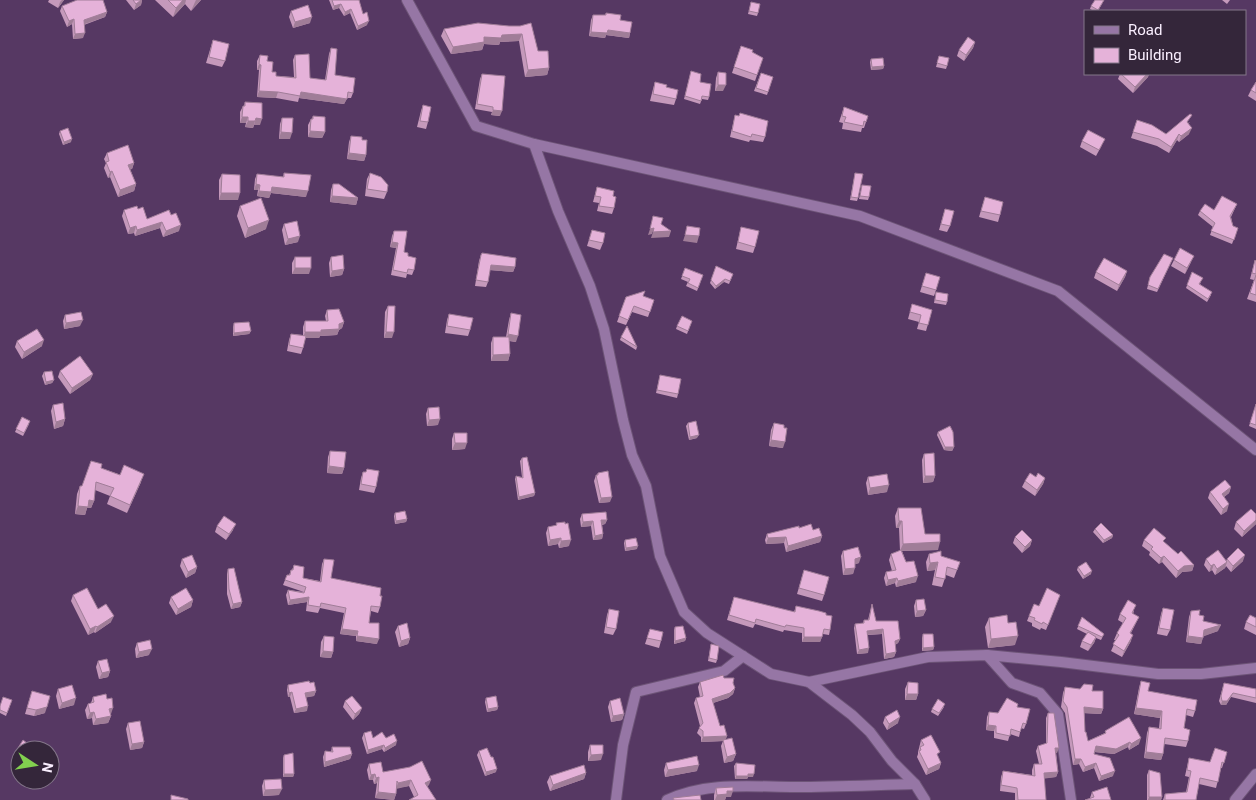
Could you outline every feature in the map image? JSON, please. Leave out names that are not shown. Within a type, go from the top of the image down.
[{"type":"street","points":[[407,0],[476,126],[534,144],[860,216],[1058,291],[1256,450]]},
{"type":"street","points":[[534,144],[558,211],[590,286],[604,329],[623,420],[632,455],[646,486],[660,556],[684,612],[707,633],[771,674],[809,682],[928,658],[987,655],[1158,674],[1201,674],[1256,668]]},
{"type":"street","points":[[987,655],[1012,684],[1040,692],[1058,714],[1071,800]]},
{"type":"street","points":[[616,800],[623,745],[636,692],[724,670],[743,656]]},
{"type":"street","points":[[809,682],[852,715],[870,732],[892,761],[915,784],[925,800]]},
{"type":"street","points":[[1235,800],[1256,774]]},
{"type":"street","points":[[667,800],[718,786],[795,787],[915,784]]},
{"type":"building","points":[[77,0],[103,0],[107,12],[84,20],[85,33],[75,34],[74,19],[69,21],[62,6]]},
{"type":"building","points":[[133,0],[141,0],[136,4]]},
{"type":"building","points":[[168,0],[183,0],[176,8]]},
{"type":"building","points":[[332,0],[359,0],[363,14],[367,12],[369,21],[358,26],[351,9],[345,12],[341,4],[334,6]]},
{"type":"building","points":[[1095,0],[1104,0],[1098,10],[1091,6]]},
{"type":"building","points":[[751,2],[760,4],[758,13],[749,11]]},
{"type":"building","points":[[308,5],[312,17],[295,22],[291,11]]},
{"type":"building","points":[[606,13],[621,15],[620,20],[632,22],[630,33],[608,30],[607,33],[591,32],[593,15],[606,15]]},
{"type":"building","points":[[478,23],[520,26],[531,23],[538,51],[548,51],[549,68],[528,70],[522,34],[502,35],[501,38],[484,37],[484,42],[453,47],[444,29]]},
{"type":"building","points":[[968,37],[975,42],[966,55],[959,50]]},
{"type":"building","points":[[213,40],[229,44],[225,61],[209,57]]},
{"type":"building","points":[[741,46],[753,50],[752,52],[763,58],[757,75],[734,67]]},
{"type":"building","points":[[331,48],[337,49],[335,75],[355,78],[353,93],[348,92],[347,99],[301,92],[300,96],[259,91],[260,55],[268,56],[267,61],[273,62],[272,72],[276,72],[276,76],[296,78],[295,55],[309,54],[310,78],[326,80]]},
{"type":"building","points":[[939,56],[949,58],[947,66],[937,63]]},
{"type":"building","points":[[883,58],[884,66],[872,67],[871,59]]},
{"type":"building","points":[[691,71],[701,74],[700,82],[711,84],[709,97],[702,96],[701,101],[685,96]]},
{"type":"building","points":[[718,72],[726,73],[726,85],[718,85]]},
{"type":"building","points":[[761,73],[773,77],[768,92],[756,88]]},
{"type":"building","points":[[482,74],[505,76],[502,111],[477,104]]},
{"type":"building","points":[[1122,75],[1146,75],[1135,87]]},
{"type":"building","points":[[655,82],[678,90],[676,99],[653,94]]},
{"type":"building","points":[[1256,82],[1256,93],[1251,90]]},
{"type":"building","points":[[245,102],[262,103],[262,119],[256,118],[255,121],[248,121],[248,117],[242,117]]},
{"type":"building","points":[[423,105],[431,107],[428,122],[420,121]]},
{"type":"building","points":[[844,107],[868,116],[863,126],[844,122],[846,117],[842,116]]},
{"type":"building","points":[[740,113],[768,121],[765,137],[752,134],[751,137],[732,131],[735,115],[739,116]]},
{"type":"building","points":[[1190,114],[1192,115],[1187,122],[1192,128],[1181,136],[1179,134],[1171,147],[1159,139],[1133,132],[1137,120],[1152,125],[1166,134]]},
{"type":"building","points":[[313,116],[325,117],[325,132],[310,131]]},
{"type":"building","points":[[282,118],[293,118],[292,133],[281,132]]},
{"type":"building","points":[[68,128],[72,139],[64,142],[60,131]]},
{"type":"building","points":[[1088,130],[1105,139],[1099,150],[1082,141]]},
{"type":"building","points":[[351,136],[362,137],[362,140],[367,140],[366,155],[349,153]]},
{"type":"building","points":[[128,145],[134,163],[128,165],[136,184],[120,190],[106,162],[109,161],[107,153]]},
{"type":"building","points":[[284,173],[311,175],[308,191],[272,187],[271,192],[259,191],[260,185],[256,184],[257,174],[284,177]]},
{"type":"building","points":[[370,173],[381,177],[388,185],[387,192],[367,189]]},
{"type":"building","points":[[855,173],[863,174],[858,198],[851,197]]},
{"type":"building","points":[[222,174],[240,175],[240,193],[221,193]]},
{"type":"building","points":[[333,184],[339,184],[358,198],[332,196]]},
{"type":"building","points":[[862,185],[871,186],[869,197],[860,196]]},
{"type":"building","points":[[597,187],[614,191],[613,196],[616,197],[614,208],[599,206],[601,197],[595,196]]},
{"type":"building","points":[[1222,196],[1237,204],[1230,216],[1233,226],[1238,228],[1234,240],[1211,231],[1215,223],[1200,211],[1205,204],[1214,210]]},
{"type":"building","points":[[985,197],[1003,202],[1000,215],[981,211]]},
{"type":"building","points":[[261,198],[269,220],[248,228],[240,206]]},
{"type":"building","points":[[137,206],[138,209],[143,207],[147,219],[169,210],[171,215],[176,213],[181,225],[166,231],[162,222],[137,230],[136,226],[130,228],[124,210]]},
{"type":"building","points":[[945,209],[954,211],[950,226],[941,224]]},
{"type":"building","points":[[653,216],[663,218],[661,224],[671,231],[653,232],[654,228],[650,229]]},
{"type":"building","points":[[297,221],[300,236],[288,239],[284,224]]},
{"type":"building","points":[[687,226],[700,228],[699,236],[685,235]]},
{"type":"building","points":[[741,227],[759,231],[755,247],[738,242]]},
{"type":"building","points":[[592,230],[605,233],[603,243],[589,240]]},
{"type":"building","points":[[394,231],[407,231],[404,252],[408,253],[408,256],[416,258],[414,270],[408,269],[407,273],[393,270],[398,243],[392,242]]},
{"type":"building","points":[[1180,248],[1194,256],[1187,268],[1174,260]]},
{"type":"building","points":[[482,253],[516,258],[515,267],[491,265],[488,282],[476,280]]},
{"type":"building","points":[[1164,254],[1173,258],[1158,289],[1148,285],[1150,277]]},
{"type":"building","points":[[343,255],[344,269],[332,271],[331,257]]},
{"type":"building","points":[[295,257],[311,257],[311,268],[295,268]]},
{"type":"building","points":[[1104,258],[1127,271],[1119,285],[1096,272]]},
{"type":"building","points":[[1256,261],[1256,274],[1252,273]]},
{"type":"building","points":[[716,266],[733,274],[730,281],[725,279],[716,286],[711,280]]},
{"type":"building","points":[[685,268],[703,275],[698,288],[688,283],[690,279],[682,276]]},
{"type":"building","points":[[1192,272],[1203,278],[1199,284],[1212,292],[1208,299],[1187,285]]},
{"type":"building","points":[[926,273],[940,277],[936,290],[922,286]]},
{"type":"building","points":[[1256,275],[1256,295],[1250,293]]},
{"type":"building","points":[[645,291],[643,296],[654,300],[650,312],[634,306],[628,320],[619,316],[626,297]]},
{"type":"building","points":[[936,292],[948,294],[947,302],[935,300]]},
{"type":"building","points":[[912,304],[932,310],[928,325],[919,323],[921,315],[910,312]]},
{"type":"building","points":[[388,306],[395,306],[394,332],[386,332]]},
{"type":"building","points":[[339,309],[344,322],[339,324],[339,329],[305,332],[305,321],[328,321],[327,310]]},
{"type":"building","points":[[81,312],[83,320],[66,323],[65,315]]},
{"type":"building","points":[[511,313],[521,315],[518,336],[508,334]]},
{"type":"building","points":[[449,314],[473,318],[470,330],[447,326]]},
{"type":"building","points":[[682,316],[692,321],[688,331],[677,326]]},
{"type":"building","points":[[249,322],[251,331],[234,333],[234,323]]},
{"type":"building","points":[[627,326],[637,347],[621,337]]},
{"type":"building","points":[[37,329],[44,340],[24,352],[17,341]]},
{"type":"building","points":[[291,334],[306,336],[303,348],[289,345]]},
{"type":"building","points":[[493,337],[509,337],[510,354],[493,355]]},
{"type":"building","points":[[80,356],[93,374],[72,388],[60,371]]},
{"type":"building","points":[[52,371],[54,380],[46,382],[44,372]]},
{"type":"building","points":[[660,375],[681,379],[678,394],[657,390]]},
{"type":"building","points":[[63,403],[65,419],[56,422],[53,405]]},
{"type":"building","points":[[1256,404],[1256,425],[1250,423]]},
{"type":"building","points":[[439,407],[440,419],[429,420],[428,408]]},
{"type":"building","points":[[22,417],[30,421],[24,433],[16,429]]},
{"type":"building","points":[[696,421],[699,435],[690,437],[688,423]]},
{"type":"building","points":[[774,423],[784,425],[784,428],[787,428],[785,442],[771,440]]},
{"type":"building","points":[[950,426],[953,432],[954,447],[945,447],[938,432]]},
{"type":"building","points":[[454,433],[467,433],[467,443],[455,443]]},
{"type":"building","points":[[330,451],[346,452],[344,468],[329,466]]},
{"type":"building","points":[[934,453],[935,476],[925,476],[924,454]]},
{"type":"building","points":[[527,457],[535,493],[519,497],[516,476],[523,478],[522,458]]},
{"type":"building","points":[[91,461],[102,464],[101,468],[120,475],[124,465],[144,474],[130,505],[110,496],[114,488],[96,482],[94,501],[89,500],[88,507],[78,506],[80,486],[82,486]]},
{"type":"building","points":[[367,469],[379,471],[376,487],[361,484],[363,472],[366,472]]},
{"type":"building","points":[[608,471],[612,497],[601,498],[596,475]]},
{"type":"building","points":[[1030,473],[1036,477],[1038,473],[1045,478],[1037,490],[1025,481]]},
{"type":"building","points":[[887,474],[889,485],[870,488],[868,477]]},
{"type":"building","points":[[1225,480],[1231,487],[1222,494],[1229,504],[1223,509],[1210,492]]},
{"type":"building","points":[[898,508],[921,508],[925,534],[940,534],[940,542],[903,544],[902,521],[899,521]]},
{"type":"building","points":[[1251,509],[1256,514],[1256,520],[1244,531],[1236,522]]},
{"type":"building","points":[[405,511],[407,519],[396,521],[395,513]]},
{"type":"building","points":[[606,512],[607,520],[601,520],[603,534],[595,536],[593,521],[583,522],[582,514]]},
{"type":"building","points":[[224,516],[236,524],[229,534],[217,526]]},
{"type":"building","points":[[565,522],[565,524],[568,523],[571,540],[561,541],[561,538],[550,540],[548,527],[557,525],[556,523]]},
{"type":"building","points":[[1101,523],[1113,535],[1104,540],[1095,529]]},
{"type":"building","points":[[811,524],[813,530],[819,528],[822,536],[788,546],[786,537],[768,538],[767,534]]},
{"type":"building","points":[[1154,528],[1166,538],[1163,541],[1178,554],[1181,551],[1194,565],[1184,566],[1178,571],[1164,556],[1161,558],[1151,549],[1153,547],[1144,540]]},
{"type":"building","points":[[1022,530],[1032,540],[1025,547],[1015,537]]},
{"type":"building","points":[[636,538],[638,546],[626,548],[625,540]]},
{"type":"building","points":[[858,547],[861,557],[855,559],[855,568],[845,569],[843,551]]},
{"type":"building","points":[[1238,548],[1245,555],[1233,566],[1227,559]]},
{"type":"building","points":[[901,550],[906,562],[914,561],[918,576],[898,581],[897,578],[888,580],[886,572],[896,570],[891,554]]},
{"type":"building","points":[[1218,550],[1227,562],[1217,569],[1214,564],[1211,566],[1206,559]]},
{"type":"building","points":[[941,551],[941,556],[960,562],[957,570],[947,567],[945,579],[935,577],[938,562],[930,563],[929,554]]},
{"type":"building","points":[[192,555],[197,567],[188,572],[182,559]]},
{"type":"building","points":[[324,559],[334,560],[331,578],[381,588],[380,607],[371,606],[369,623],[379,623],[379,639],[357,636],[358,631],[342,629],[346,608],[321,603],[320,607],[308,605],[309,597],[290,600],[288,590],[304,593],[306,587],[285,580],[287,575],[290,575],[291,570],[293,570],[294,565],[304,567],[303,578],[321,582]]},
{"type":"building","points":[[1086,562],[1092,571],[1084,576],[1078,567]]},
{"type":"building","points":[[234,568],[242,602],[233,604],[229,589],[228,569]]},
{"type":"building","points":[[804,570],[829,577],[824,595],[799,588]]},
{"type":"building","points":[[87,588],[98,609],[106,604],[114,616],[97,627],[90,629],[73,595]]},
{"type":"building","points":[[186,588],[193,600],[178,609],[171,597]]},
{"type":"building","points":[[1047,588],[1060,595],[1048,625],[1043,622],[1042,624],[1029,616],[1034,604],[1039,606]]},
{"type":"building","points":[[734,597],[795,612],[796,606],[826,613],[826,615],[832,616],[830,630],[824,629],[822,637],[804,637],[804,628],[786,625],[785,627],[756,619],[755,623],[729,615]]},
{"type":"building","points":[[924,599],[926,610],[917,611],[916,600]]},
{"type":"building","points":[[1128,600],[1136,605],[1132,613],[1139,617],[1130,633],[1133,635],[1124,651],[1113,644],[1126,618],[1120,614]]},
{"type":"building","points":[[872,604],[876,621],[898,621],[900,639],[895,641],[896,652],[886,654],[883,629],[867,631],[869,648],[859,650],[855,624],[864,623],[864,620],[869,620]]},
{"type":"building","points":[[1163,608],[1174,610],[1170,630],[1159,628]]},
{"type":"building","points":[[609,609],[619,611],[616,629],[606,627]]},
{"type":"building","points":[[1200,610],[1199,615],[1204,616],[1203,621],[1221,625],[1204,630],[1203,638],[1188,636],[1191,611]]},
{"type":"building","points":[[1007,615],[1008,623],[1016,622],[1018,636],[991,639],[989,618]]},
{"type":"building","points":[[1250,615],[1256,618],[1256,627],[1246,622]]},
{"type":"building","points":[[1082,617],[1104,634],[1102,637],[1078,626]]},
{"type":"building","points":[[407,623],[410,638],[401,641],[398,626]]},
{"type":"building","points":[[683,626],[686,638],[675,641],[675,627]]},
{"type":"building","points":[[650,629],[663,632],[661,641],[647,638]]},
{"type":"building","points":[[1088,632],[1096,637],[1091,645],[1082,641]]},
{"type":"building","points":[[923,634],[933,634],[934,647],[923,648]]},
{"type":"building","points":[[324,636],[334,637],[333,652],[323,651]]},
{"type":"building","points":[[150,640],[152,649],[139,652],[137,643]]},
{"type":"building","points":[[711,644],[719,646],[717,660],[709,658]]},
{"type":"building","points":[[107,659],[110,671],[102,673],[98,661]]},
{"type":"building","points":[[723,675],[724,678],[734,678],[735,688],[730,693],[712,699],[720,726],[724,725],[727,736],[703,737],[703,731],[699,728],[703,723],[696,698],[703,696],[700,682]]},
{"type":"building","points":[[309,681],[310,683],[314,682],[316,691],[305,693],[308,706],[296,709],[292,692],[289,693],[288,685]]},
{"type":"building","points":[[1141,681],[1150,683],[1148,691],[1197,700],[1195,711],[1187,709],[1184,728],[1190,730],[1188,741],[1165,738],[1163,754],[1146,752],[1149,727],[1161,729],[1162,711],[1136,708]]},
{"type":"building","points":[[908,682],[918,683],[918,694],[907,694]]},
{"type":"building","points":[[1224,683],[1256,689],[1256,698],[1233,693],[1227,701],[1222,701],[1221,696]]},
{"type":"building","points":[[1084,684],[1093,685],[1092,691],[1103,691],[1103,709],[1084,707],[1085,732],[1088,741],[1106,733],[1105,731],[1129,717],[1141,738],[1116,749],[1096,746],[1094,754],[1110,758],[1115,771],[1101,776],[1096,763],[1085,767],[1081,759],[1075,759],[1067,707],[1063,701],[1065,687],[1080,689]]},
{"type":"building","points":[[72,685],[76,698],[62,703],[58,689]]},
{"type":"building","points":[[32,691],[50,696],[47,707],[36,710],[27,708]]},
{"type":"building","points":[[106,694],[107,699],[112,698],[113,708],[109,709],[111,716],[96,719],[94,712],[90,713],[88,704],[94,702],[93,697]]},
{"type":"building","points":[[352,696],[362,708],[355,714],[345,701]]},
{"type":"building","points":[[496,696],[498,707],[488,709],[486,698]]},
{"type":"building","points":[[3,697],[12,700],[7,713],[0,710]]},
{"type":"building","points":[[620,698],[624,714],[613,716],[610,701]]},
{"type":"building","points":[[1007,698],[1018,704],[1017,707],[1030,709],[1026,724],[1023,723],[1020,732],[1011,729],[1010,736],[996,733],[996,726],[988,725],[989,712],[998,713]]},
{"type":"building","points":[[938,699],[945,704],[939,713],[932,709]]},
{"type":"building","points":[[897,710],[900,717],[889,724],[885,717]]},
{"type":"building","points":[[1048,713],[1054,713],[1059,748],[1055,748],[1058,772],[1044,773],[1046,800],[1018,800],[1017,788],[1001,785],[1003,771],[1035,776],[1034,764],[1042,764],[1038,746],[1047,743]]},
{"type":"building","points":[[140,721],[144,742],[132,744],[128,723]]},
{"type":"building","points":[[371,731],[373,738],[382,732],[386,738],[394,734],[397,741],[385,748],[384,745],[368,750],[364,733]]},
{"type":"building","points":[[931,735],[940,752],[937,754],[941,763],[928,769],[919,751],[921,750],[920,747],[924,745],[921,740]]},
{"type":"building","points":[[732,738],[736,754],[727,757],[723,740]]},
{"type":"building","points":[[590,745],[603,745],[603,754],[591,755]]},
{"type":"building","points":[[332,747],[350,747],[352,754],[325,762],[325,751],[333,752]]},
{"type":"building","points":[[487,748],[491,757],[493,757],[497,769],[486,772],[479,751]]},
{"type":"building","points":[[1215,748],[1227,752],[1224,763],[1222,762],[1218,782],[1200,778],[1196,800],[1165,800],[1165,794],[1187,792],[1191,771],[1187,770],[1189,758],[1210,762]]},
{"type":"building","points":[[293,753],[294,774],[284,774],[284,755]]},
{"type":"building","points":[[697,756],[699,765],[668,770],[666,763]]},
{"type":"building","points":[[422,761],[431,780],[425,783],[436,800],[409,800],[418,795],[411,780],[398,783],[397,781],[396,794],[378,792],[379,777],[376,778],[375,774],[371,775],[369,764],[381,762],[383,772],[410,767]]},
{"type":"building","points":[[736,763],[755,765],[754,774],[736,776]]},
{"type":"building","points":[[584,765],[586,773],[553,785],[550,776]]},
{"type":"building","points":[[1149,770],[1160,773],[1162,797],[1149,797]]},
{"type":"building","points":[[281,779],[282,789],[265,790],[264,780]]},
{"type":"building","points":[[733,787],[733,791],[727,791],[727,794],[717,795],[716,788]]},
{"type":"building","points":[[1107,787],[1111,800],[1085,800],[1094,797],[1092,792]]},
{"type":"building","points":[[171,795],[188,799],[188,800],[171,800]]},
{"type":"building","points":[[700,795],[701,800],[674,800],[673,798]]}]
